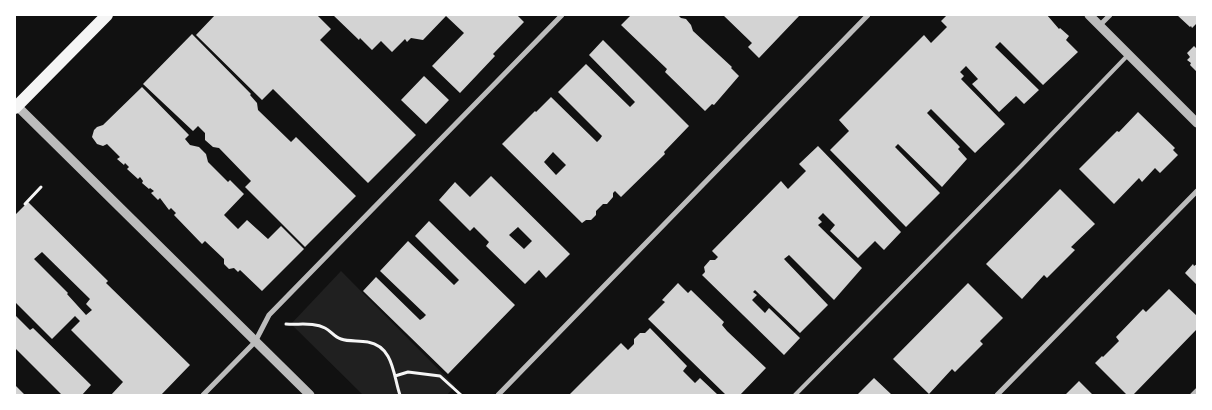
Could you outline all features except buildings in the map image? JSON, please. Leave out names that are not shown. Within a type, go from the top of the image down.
[{"type":"main road","points":[[16,106],[107,15]]},
{"type":"street","points":[[203,395],[256,342],[269,315],[562,15]]},
{"type":"street","points":[[498,395],[868,15]]},
{"type":"street","points":[[1088,15],[1197,123]]},
{"type":"street","points":[[1099,26],[1110,15]]},
{"type":"street","points":[[16,106],[310,395]]},
{"type":"street","points":[[997,395],[1197,191]]},
{"type":"lane","points":[[795,395],[1022,165],[1128,54]]},
{"type":"lane","points":[[1192,395],[1197,390]]},
{"type":"path","points":[[25,204],[41,187]]},
{"type":"path","points":[[278,324],[316,325],[327,328],[334,336],[342,340],[368,342],[378,345],[389,357],[400,395]]},
{"type":"path","points":[[395,376],[408,372],[440,376],[461,395]]},
{"type":"shaded area","points":[[341,271],[455,386],[447,395],[363,395],[291,324]]}]
